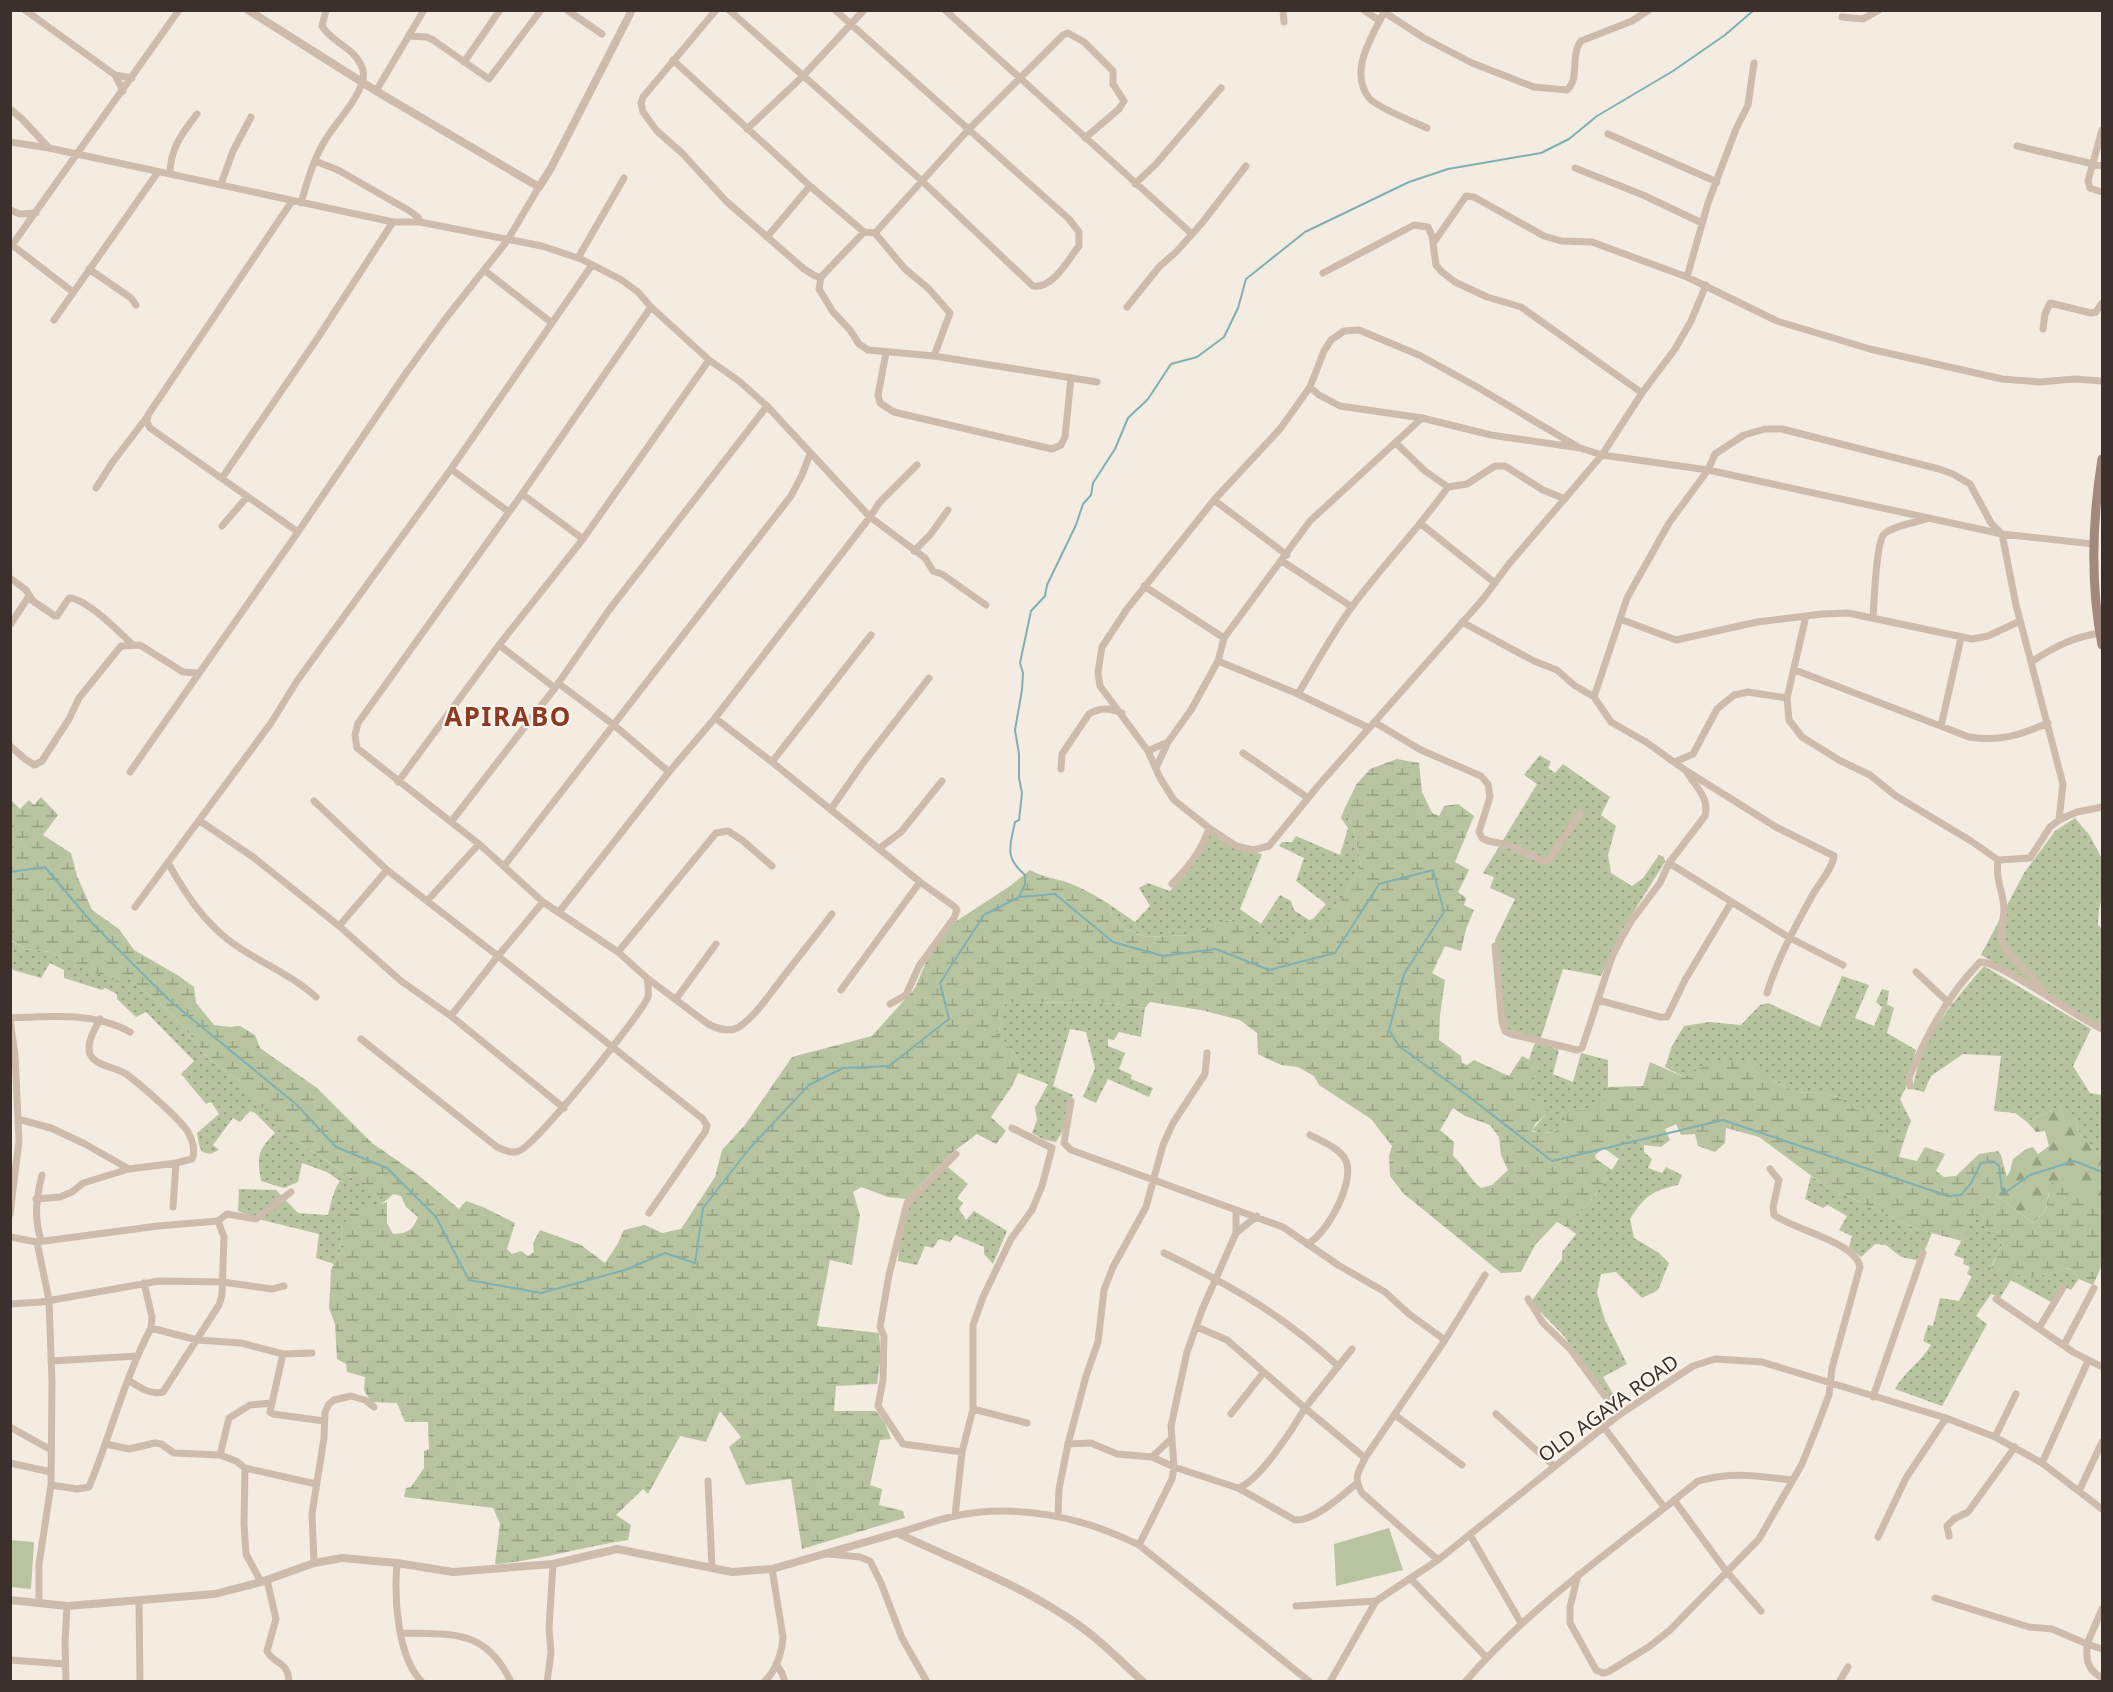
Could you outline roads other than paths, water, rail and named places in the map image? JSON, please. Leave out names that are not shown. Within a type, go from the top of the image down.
[{"type":"main road","points":[[2103,459],[2093,544],[2094,574],[2103,645]]},
{"type":"street","points":[[25,10],[115,75],[132,78]]},
{"type":"street","points":[[73,292],[11,247],[179,10]]},
{"type":"street","points":[[248,10],[376,91],[539,187]]},
{"type":"street","points":[[301,203],[324,141],[363,82],[363,69],[360,61],[325,32],[322,26],[326,10]]},
{"type":"street","points":[[376,91],[424,10]]},
{"type":"street","points":[[464,62],[500,10]]},
{"type":"street","points":[[409,36],[427,37],[489,79],[541,10]]},
{"type":"street","points":[[567,10],[602,34]]},
{"type":"street","points":[[130,772],[406,373],[507,241],[551,168],[632,10]]},
{"type":"street","points":[[716,10],[643,98],[640,103],[643,112],[657,131],[682,153],[726,201],[804,268],[815,276],[821,277]]},
{"type":"street","points":[[729,10],[922,181],[1033,286],[1041,287],[1049,283],[1079,246],[1078,232],[1069,219],[835,10]]},
{"type":"street","points":[[747,129],[802,77],[864,10]]},
{"type":"street","points":[[945,10],[1192,234]]},
{"type":"street","points":[[1284,10],[1284,22]]},
{"type":"street","points":[[1364,10],[1380,21]]},
{"type":"street","points":[[1427,128],[1369,99],[1363,84],[1360,69],[1385,11],[1424,38],[1472,63],[1534,87],[1567,90],[1572,82],[1576,51],[1581,41],[1632,21],[1649,10]]},
{"type":"street","points":[[1842,16],[1863,19],[1879,10]]},
{"type":"street","points":[[875,233],[969,129],[1063,35],[1068,33],[1084,42],[1113,71],[1113,84],[1124,101],[1119,109],[1086,138]]},
{"type":"street","points":[[673,60],[810,186],[864,232],[875,233],[905,269],[928,288],[950,313],[934,356]]},
{"type":"street","points":[[1687,277],[1702,223],[1736,129],[1748,105],[1754,63]]},
{"type":"street","points":[[115,75],[123,91]]},
{"type":"street","points":[[1135,184],[1156,164],[1221,88]]},
{"type":"street","points":[[10,109],[49,148]]},
{"type":"street","points":[[170,174],[171,158],[177,141],[197,114]]},
{"type":"street","points":[[221,184],[233,151],[251,117]]},
{"type":"street","points":[[2103,130],[2088,181],[2090,188],[2103,192]]},
{"type":"street","points":[[1608,134],[1717,182]]},
{"type":"street","points":[[10,142],[78,154],[393,222],[420,222],[507,241],[542,246],[578,258],[620,279],[638,292],[651,307],[709,360],[739,381],[767,406],[870,518],[926,558],[933,571],[942,574],[986,605]]},
{"type":"street","points":[[2017,146],[2103,166]]},
{"type":"street","points":[[315,161],[338,170],[408,210],[418,217],[420,222]]},
{"type":"street","points":[[1127,307],[1159,267],[1178,251],[1246,166]]},
{"type":"street","points":[[1575,168],[1643,195],[1702,223]]},
{"type":"street","points":[[54,320],[158,172]]},
{"type":"street","points":[[578,258],[624,178]]},
{"type":"street","points":[[767,237],[810,186]]},
{"type":"street","points":[[1434,242],[1466,196],[1470,196],[1480,199],[1544,236],[1562,241],[1592,242],[1706,285],[1777,321],[1870,350],[2002,379],[2040,382],[2074,379],[2103,381]]},
{"type":"street","points":[[96,488],[292,201]]},
{"type":"street","points":[[10,210],[20,214],[36,213]]},
{"type":"street","points":[[222,478],[393,222]]},
{"type":"street","points":[[1323,273],[1414,225],[1428,227],[1434,242],[1436,265],[1442,272],[1455,282],[1487,297],[1521,307],[1642,393]]},
{"type":"street","points":[[864,232],[821,277],[819,289],[833,312],[850,330],[859,344],[868,350],[934,356],[1097,382]]},
{"type":"street","points":[[135,907],[201,821],[271,723],[297,681],[451,469],[592,265]]},
{"type":"street","points":[[89,269],[131,298],[136,305]]},
{"type":"street","points":[[484,270],[552,323]]},
{"type":"street","points":[[1580,448],[1419,354],[1359,330],[1344,331],[1331,340],[1324,351],[1310,387],[1281,429],[1214,500],[1144,586],[1102,647],[1098,672],[1100,686],[1148,751],[1174,800],[1236,846],[1254,850],[1269,846],[1602,455],[1642,393],[1682,338],[1706,285]]},
{"type":"street","points":[[2043,329],[2045,314],[2050,303],[2091,313],[2096,312],[2103,303]]},
{"type":"street","points":[[651,307],[522,494],[358,723],[355,735],[359,751],[479,844],[543,902],[618,952],[648,978],[708,1024],[717,1028],[728,1031],[738,1027],[765,999],[832,915]]},
{"type":"street","points":[[886,352],[878,395],[880,403],[894,412],[1052,449],[1061,445],[1065,437],[1071,378]]},
{"type":"street","points":[[398,782],[499,645],[583,539],[709,360]]},
{"type":"street","points":[[1310,387],[1319,395],[1340,406],[1422,417],[1491,435],[1580,448],[1602,455],[1708,470],[2002,534],[2093,544]]},
{"type":"street","points":[[451,822],[556,686],[609,610],[767,406]]},
{"type":"street","points":[[148,415],[147,422],[150,428],[298,532]]},
{"type":"street","points":[[1156,768],[1168,742],[1191,710],[1218,661],[1224,638],[1310,521],[1422,417]]},
{"type":"street","points":[[1594,697],[1627,598],[1669,523],[1708,470],[1715,453],[1727,444],[1744,435],[1765,429],[1782,429],[1953,474],[1970,484],[1991,523],[2002,534],[2020,621],[2063,784],[2059,820]]},
{"type":"street","points":[[1395,443],[1425,471],[1448,486],[1467,484],[1495,466],[1505,466],[1548,493],[1565,499]]},
{"type":"street","points":[[504,866],[791,496],[810,454]]},
{"type":"street","points":[[559,912],[669,772],[715,718],[870,518],[879,503],[917,465]]},
{"type":"street","points":[[451,469],[509,512]]},
{"type":"street","points":[[1298,694],[1352,607],[1392,554],[1421,524],[1448,486]]},
{"type":"street","points":[[522,494],[583,539]]},
{"type":"street","points":[[222,526],[248,496]]},
{"type":"street","points":[[1214,500],[1284,558],[1352,607]]},
{"type":"street","points":[[914,551],[930,535],[948,510]]},
{"type":"street","points":[[1873,618],[1881,539],[1890,530],[1930,518]]},
{"type":"street","points":[[1421,524],[1495,583]]},
{"type":"street","points":[[10,578],[26,590],[29,597],[57,616],[69,598],[74,598],[132,644]]},
{"type":"street","points":[[1144,586],[1224,638]]},
{"type":"street","points":[[10,625],[29,597]]},
{"type":"street","points":[[1620,619],[1676,640],[1756,622],[1848,613],[1961,638],[1981,638],[2020,621]]},
{"type":"street","points":[[1806,616],[1787,698],[1789,720],[1802,737],[1839,760],[1870,775],[1903,800],[1998,860],[2019,861],[2030,858],[2050,827],[2059,820],[2077,812],[2103,807]]},
{"type":"street","points":[[1462,622],[1534,661],[1557,670],[1574,685],[1594,697],[1611,722],[1776,827],[1833,856],[1833,864],[1812,896],[1790,938],[1767,993]]},
{"type":"street","points":[[2031,662],[2071,639],[2100,633]]},
{"type":"street","points":[[772,762],[872,635]]},
{"type":"street","points":[[1941,726],[1961,638]]},
{"type":"street","points":[[10,746],[34,765],[42,761],[79,699],[121,646],[140,645],[183,672],[198,674]]},
{"type":"street","points":[[499,645],[614,725],[669,772]]},
{"type":"street","points":[[1218,661],[1372,725],[1421,750],[1481,776],[1488,784],[1490,797],[1479,832],[1482,838],[1488,841],[1509,845],[1542,861],[1548,861],[1581,812]]},
{"type":"street","points":[[1795,670],[1969,737],[1995,740],[2048,723]]},
{"type":"street","points":[[831,809],[863,763],[929,678]]},
{"type":"street","points":[[1675,762],[1693,754],[1717,709],[1734,695],[1748,692],[1787,698]]},
{"type":"street","points":[[1061,769],[1062,754],[1089,714],[1096,710],[1109,708],[1122,713]]},
{"type":"street","points":[[715,718],[920,882],[955,907],[957,914],[920,966],[906,995],[890,1004]]},
{"type":"street","points":[[1148,751],[1168,742]]},
{"type":"street","points":[[1243,753],[1308,798]]},
{"type":"street","points":[[1495,946],[1502,1022],[1505,1030],[1511,1034],[1577,1050],[1582,1048],[1612,957],[1621,939],[1632,920],[1660,883],[1681,846],[1694,832],[1707,809],[1706,800],[1685,770]]},
{"type":"street","points":[[879,848],[901,832],[942,782]]},
{"type":"street","points":[[314,801],[387,870],[703,1119],[707,1126],[705,1132],[650,1213]]},
{"type":"street","points":[[201,821],[253,857],[339,926],[401,981],[451,1016],[564,1108]]},
{"type":"street","points":[[1172,884],[1203,847],[1209,828]]},
{"type":"street","points":[[618,952],[716,833],[728,831],[772,866]]},
{"type":"street","points":[[427,901],[479,844]]},
{"type":"street","points":[[1998,860],[1997,878],[2004,909],[2002,942],[2010,954],[2037,981],[2046,996]]},
{"type":"street","points":[[168,863],[183,890],[205,918],[231,942],[299,983],[316,997]]},
{"type":"street","points":[[1670,863],[1790,938],[1843,965]]},
{"type":"street","points":[[339,926],[387,870]]},
{"type":"street","points":[[840,990],[920,882]]},
{"type":"street","points":[[451,1016],[543,902]]},
{"type":"street","points":[[1598,1000],[1667,1017],[1685,980],[1731,903]]},
{"type":"street","points":[[676,999],[716,944]]},
{"type":"street","points":[[1910,1086],[1909,1078],[1930,1032],[1949,1002],[1978,964],[1983,962],[2009,974],[2103,1029]]},
{"type":"street","points":[[1916,972],[1949,1002]]},
{"type":"street","points":[[361,1039],[497,1147],[508,1152],[518,1152],[527,1147],[564,1108],[611,1047],[648,995],[648,978]]},
{"type":"street","points":[[10,1214],[13,1175],[20,1141],[15,1056],[10,1019],[51,1016],[100,1019],[130,1032]]},
{"type":"street","points":[[36,1199],[60,1197],[72,1192],[83,1183],[129,1169],[176,1163],[192,1158],[194,1154],[187,1131],[125,1073],[92,1058],[89,1044],[100,1019]]},
{"type":"street","points":[[1058,1516],[1059,1489],[1068,1444],[1086,1376],[1098,1342],[1104,1290],[1113,1267],[1140,1219],[1155,1179],[1162,1145],[1205,1074],[1207,1053]]},
{"type":"street","points":[[1064,1143],[1071,1101]]},
{"type":"street","points":[[18,1119],[51,1128],[129,1169]]},
{"type":"street","points":[[1012,1128],[1052,1148],[1064,1143]]},
{"type":"street","points":[[1307,1244],[1317,1239],[1323,1231],[1339,1203],[1349,1173],[1344,1155],[1310,1135]]},
{"type":"street","points":[[1064,1143],[1071,1150],[1084,1155],[1283,1227],[1338,1265],[1385,1292],[1409,1314],[1445,1340]]},
{"type":"street","points":[[956,1516],[962,1452],[973,1409],[973,1325],[983,1297],[1011,1239],[1032,1210],[1042,1186],[1052,1148]]},
{"type":"street","points":[[956,1154],[908,1203],[889,1275],[880,1327],[884,1336],[883,1380],[878,1406],[903,1444],[962,1452]]},
{"type":"street","points":[[173,1207],[176,1163]]},
{"type":"street","points":[[1578,1575],[1570,1607],[1570,1623],[1596,1670],[1603,1673],[1608,1672],[1650,1647],[1670,1630],[1758,1539],[1810,1444],[1829,1395],[1832,1368],[1859,1274],[1859,1262],[1847,1250],[1774,1215],[1779,1180],[1770,1168]]},
{"type":"street","points":[[39,1603],[39,1564],[51,1485],[49,1300],[36,1224],[36,1199],[42,1175]]},
{"type":"street","points":[[10,1237],[39,1241],[218,1221],[227,1215],[256,1220],[291,1192]]},
{"type":"street","points":[[1139,1545],[1168,1486],[1174,1467],[1171,1426],[1184,1365],[1202,1310],[1236,1233],[1236,1210]]},
{"type":"street","points":[[1236,1233],[1257,1216]]},
{"type":"street","points":[[128,1380],[147,1392],[163,1392],[219,1305],[223,1282],[224,1237],[218,1221]]},
{"type":"street","points":[[1873,1397],[1923,1253]]},
{"type":"street","points":[[1164,1254],[1255,1300],[1308,1339],[1338,1366]]},
{"type":"street","points":[[1438,1560],[1362,1493],[1356,1484],[1357,1476],[1365,1458],[1445,1340],[1485,1275]]},
{"type":"street","points":[[10,1304],[41,1302],[159,1281],[223,1282],[272,1289],[284,1286]]},
{"type":"street","points":[[51,1485],[77,1489],[89,1487],[106,1444],[117,1405],[151,1328],[152,1317],[144,1283]]},
{"type":"street","points":[[2039,1328],[2063,1288]]},
{"type":"street","points":[[2064,1346],[2094,1288]]},
{"type":"street","points":[[1528,1299],[1543,1323],[1570,1349],[1618,1415]]},
{"type":"street","points":[[1996,1299],[2064,1346],[2088,1361],[2103,1367]]},
{"type":"street","points":[[151,1328],[196,1340],[241,1343],[283,1354],[312,1353]]},
{"type":"street","points":[[1197,1328],[1227,1340],[1365,1458]]},
{"type":"street","points":[[1238,1488],[1245,1486],[1265,1466],[1305,1408],[1352,1349]]},
{"type":"street","points":[[283,1354],[270,1412],[324,1421]]},
{"type":"street","points":[[51,1361],[137,1356]]},
{"type":"street","name":"OLD AGAYA ROAD","points":[[1330,1682],[1376,1601],[1438,1560],[1618,1415],[1693,1366],[1715,1359],[1762,1362],[1946,1418],[2015,1447],[2042,1463],[2101,1505]]},
{"type":"street","points":[[2042,1463],[2088,1361]]},
{"type":"street","points":[[1231,1414],[1264,1372]]},
{"type":"street","points":[[1995,1437],[2016,1394]]},
{"type":"street","points":[[314,1563],[312,1514],[324,1438],[325,1412],[334,1400],[351,1396],[358,1397],[374,1407]]},
{"type":"street","points":[[220,1455],[229,1418],[250,1405],[272,1403]]},
{"type":"street","points":[[973,1409],[1027,1423]]},
{"type":"street","points":[[1496,1414],[1554,1466]]},
{"type":"street","points":[[1395,1415],[1462,1465]]},
{"type":"street","points":[[1878,1537],[1906,1478],[1946,1418]]},
{"type":"street","points":[[1603,1426],[1664,1507]]},
{"type":"street","points":[[10,1427],[51,1450]]},
{"type":"street","points":[[1152,1457],[1171,1439]]},
{"type":"street","points":[[2079,1491],[2103,1442]]},
{"type":"street","points":[[106,1444],[129,1449],[155,1443],[174,1453],[220,1455],[245,1468],[316,1484]]},
{"type":"street","points":[[1068,1444],[1091,1443],[1117,1454],[1152,1457],[1174,1467],[1238,1488],[1295,1520],[1325,1509],[1356,1484]]},
{"type":"street","points":[[1949,1536],[1947,1526],[1950,1521],[1968,1512],[2015,1447]]},
{"type":"street","points":[[10,1463],[51,1472]]},
{"type":"street","points":[[245,1468],[246,1554],[264,1581],[276,1619],[267,1651],[269,1655],[284,1665],[289,1673],[290,1682]]},
{"type":"street","points":[[1466,1682],[1486,1657],[1521,1623],[1698,1481],[1717,1475],[1736,1473],[1792,1480]]},
{"type":"street","points":[[708,1481],[712,1568]]},
{"type":"street","points":[[1674,1500],[1726,1571],[1761,1611]]},
{"type":"street","points":[[10,1600],[67,1606],[215,1594],[264,1581],[314,1563],[342,1558],[397,1563],[453,1572],[553,1564],[617,1549],[732,1572],[772,1569],[956,1516],[1009,1511],[1058,1516],[1110,1530],[1139,1545],[1310,1682]]},
{"type":"street","points":[[897,1533],[1027,1593],[1064,1615],[1114,1654],[1143,1682]]},
{"type":"street","points":[[1470,1535],[1521,1623]]},
{"type":"street","points":[[828,1554],[861,1557],[870,1562],[881,1583],[902,1638],[927,1682]]},
{"type":"street","points":[[397,1563],[395,1589],[406,1659],[413,1673],[422,1682]]},
{"type":"street","points":[[547,1682],[550,1665],[549,1628],[553,1564]]},
{"type":"street","points":[[764,1682],[776,1664],[783,1638],[772,1569]]},
{"type":"street","points":[[1411,1579],[1486,1657]]},
{"type":"street","points":[[1935,1598],[2018,1624],[2052,1629],[2103,1649]]},
{"type":"street","points":[[139,1601],[140,1682]]},
{"type":"street","points":[[1296,1606],[1376,1601]]},
{"type":"street","points":[[66,1682],[67,1606]]},
{"type":"street","points":[[2103,1610],[2087,1644],[2086,1659],[2092,1671],[2103,1678]]},
{"type":"street","points":[[402,1633],[447,1635],[476,1640],[501,1662],[511,1682]]},
{"type":"street","points":[[10,1660],[65,1664]]},
{"type":"street","points":[[776,1664],[785,1682]]},
{"type":"street","points":[[1839,1682],[1848,1667]]},
{"type":"waterway","points":[[1019,897],[1025,884],[1025,875],[1018,869],[1010,851],[1015,822],[1019,820],[1022,793],[1015,730],[1022,690],[1023,673],[1020,663],[1031,611],[1045,596],[1047,585],[1076,525],[1083,504],[1091,495],[1093,483],[1115,449],[1128,418],[1148,399],[1171,364],[1197,357],[1224,337],[1238,308],[1246,279],[1305,232],[1409,182],[1448,169],[1541,153],[1569,139],[1597,116],[1673,71],[1725,35],[1754,10]]},
{"type":"waterway","points":[[10,872],[45,867],[93,924],[169,1000],[297,1105],[336,1147],[387,1168],[436,1217],[469,1280],[541,1293],[625,1270],[665,1253],[695,1263],[703,1208],[749,1149],[809,1085],[843,1068],[889,1066],[949,1019],[940,983],[984,915],[1019,897],[1055,894],[1113,942],[1163,956],[1216,949],[1269,970],[1335,953],[1379,884],[1433,870],[1444,912],[1404,974],[1389,1030],[1399,1046],[1552,1161],[1723,1120],[1948,1196],[1961,1195],[1971,1183],[1981,1163],[1993,1161],[1999,1166],[2002,1191],[2006,1192],[2030,1175],[2074,1161],[2102,1172]]},
{"type":"district","name":"APIRABO","points":[[508,716]]}]
